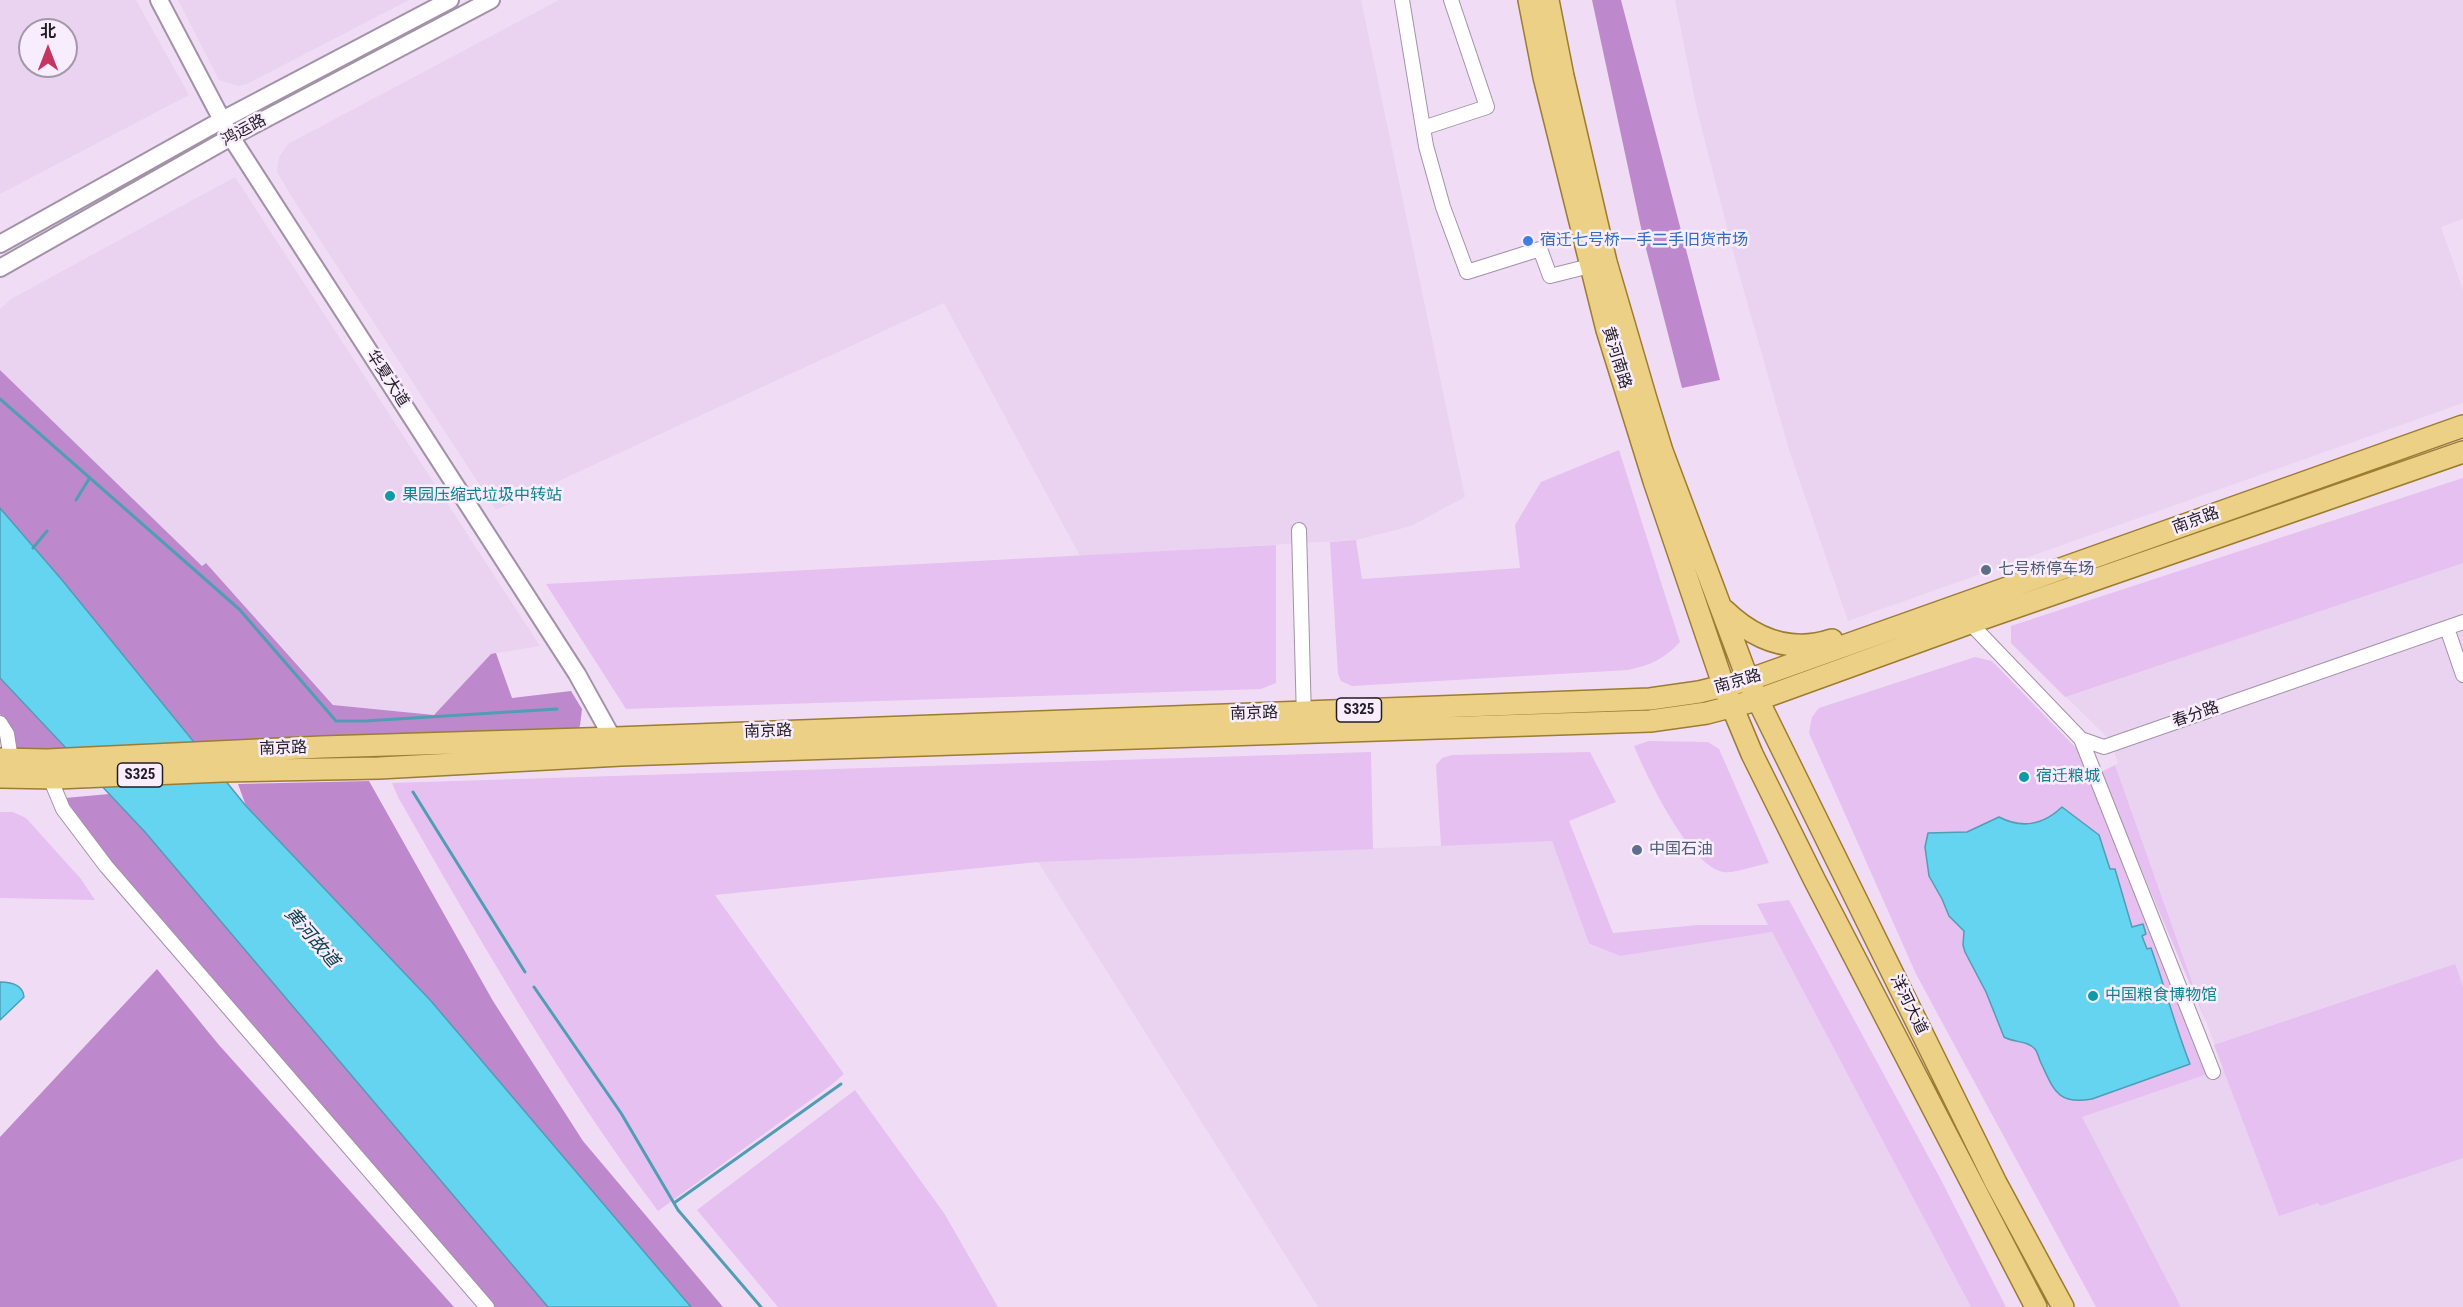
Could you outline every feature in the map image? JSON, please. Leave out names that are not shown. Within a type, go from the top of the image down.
[{"type":"main road","name":"黄河南路","points":[[1529,0],[1544,77],[1590,266],[1640,439],[1732,707]]},
{"type":"main road","name":"黄河南路","points":[[1548,0],[1606,262],[1662,452],[1757,700]]},
{"type":"main road","name":"南京路","points":[[52,772],[211,752],[618,747],[1304,722],[1650,699],[1724,687],[1748,680],[2463,426]]},
{"type":"main road","name":"南京路","points":[[1304,722],[1650,721],[1707,713],[1757,700],[1970,623],[2463,452]]},
{"type":"main road","points":[[1720,606],[1743,627],[1763,638],[1803,645],[1822,644],[1970,595],[1988,595]]},
{"type":"main road","name":"洋河大道","points":[[1757,700],[1996,1183],[2063,1307]]},
{"type":"main road","name":"洋河大道","points":[[1732,707],[1752,754],[1814,879],[2036,1307]]},
{"type":"main road","name":"南京路","points":[[4,765],[52,772],[379,768],[618,747]]},
{"type":"street","name":"华夏大道","points":[[159,0],[231,137],[577,674],[618,747]]},
{"type":"street","name":"鸿运路","points":[[0,244],[222,120],[450,0]]},
{"type":"street","name":"鸿运路","points":[[0,268],[231,137],[491,0]]},
{"type":"street","points":[[1402,0],[1426,146],[1443,207],[1467,272],[1540,249],[1550,276],[1590,266]]},
{"type":"street","points":[[1423,128],[1487,107],[1451,0]]},
{"type":"street","points":[[1299,530],[1304,722]]},
{"type":"street","name":"春分路","points":[[2104,747],[2463,622]]},
{"type":"street","points":[[1970,623],[2081,738],[2213,1072]]},
{"type":"street","points":[[2447,628],[2463,675]]},
{"type":"street","points":[[0,723],[7,734],[4,765]]},
{"type":"street","points":[[2081,738],[2104,747],[2096,776]]},
{"type":"street","points":[[52,772],[63,808],[109,869],[487,1307]]},
{"type":"shaded area","points":[[0,0],[136,0],[189,95],[0,194]]},
{"type":"shaded area","points":[[178,0],[409,0],[247,84],[238,86],[219,80]]},
{"type":"shaded area","points":[[559,0],[1361,0],[1465,497],[1411,526],[1356,540],[1080,556],[944,303],[496,510],[277,172],[279,157],[288,144]]},
{"type":"shaded area","points":[[1592,0],[1621,0],[1720,380],[1682,388],[1643,237]]},
{"type":"shaded area","points":[[1675,0],[2463,0],[2463,219],[2441,227],[2463,290],[2463,403],[1848,621],[1789,450],[1738,270],[1697,110]]},
{"type":"shaded area","points":[[235,177],[540,646],[491,654],[434,715],[334,705],[206,563],[202,566],[0,370],[0,309],[11,299]]},
{"type":"shaded area","points":[[0,370],[202,566],[206,563],[333,705],[434,715],[491,654],[496,653],[512,698],[571,691],[582,709],[580,726],[573,733],[199,748],[0,508]]},
{"type":"shaded area","points":[[1619,450],[1680,642],[1668,653],[1644,666],[1628,670],[1352,686],[1341,681],[1338,674],[1330,542],[1356,540],[1362,579],[1520,568],[1515,525],[1541,482]]},
{"type":"shaded area","points":[[2463,478],[2463,1307],[2181,1307],[2081,1117],[2223,1068],[2115,765],[2118,763],[2110,740],[2011,643],[2011,626]]},
{"type":"shaded area","points":[[2463,478],[2463,563],[2065,697],[2011,643],[2011,626]]},
{"type":"shaded area","points":[[1276,545],[1276,683],[1261,689],[626,709],[546,584]]},
{"type":"shaded area","points":[[1975,657],[1992,661],[2077,749],[2210,1073],[2082,1117],[2181,1307],[2096,1307],[1916,974],[1809,733],[1812,717],[1819,708]]},
{"type":"shaded area","points":[[0,676],[71,753],[15,755],[13,736],[0,714]]},
{"type":"shaded area","points":[[1649,741],[1708,742],[1719,749],[1769,863],[1739,871],[1723,872],[1710,866],[1697,854],[1683,837],[1659,798],[1634,746]]},
{"type":"shaded area","points":[[1371,752],[1373,849],[1038,862],[715,895],[844,1074],[658,1211],[554,1060],[428,850],[392,783]]},
{"type":"shaded area","points":[[1590,752],[1616,802],[1569,821],[1613,933],[1698,925],[1768,925],[1757,904],[1789,900],[1939,1176],[2006,1307],[1971,1307],[1772,932],[1620,956],[1589,944],[1552,841],[1441,846],[1436,765],[1442,758],[1452,755]]},
{"type":"shaded area","points":[[2115,765],[2207,1024],[2102,777],[2103,771]]},
{"type":"shaded area","points":[[369,781],[493,1001],[583,1141],[723,1307],[691,1307],[431,1001],[246,806],[238,784]]},
{"type":"shaded area","points":[[109,794],[145,832],[548,1307],[493,1307],[113,864],[65,798]]},
{"type":"shaded area","points":[[0,812],[13,812],[26,818],[81,879],[95,900],[0,898]]},
{"type":"shaded area","points":[[1552,841],[1589,945],[1620,956],[1772,932],[1971,1307],[1318,1307],[1038,862]]},
{"type":"shaded area","points":[[2455,964],[2463,987],[2463,1158],[2320,1206],[2318,1203],[2279,1216],[2214,1045]]},
{"type":"shaded area","points":[[157,969],[219,1045],[454,1307],[0,1307],[0,1137]]},
{"type":"shaded area","points":[[855,1090],[944,1213],[998,1307],[778,1307],[697,1210]]},
{"type":"water","name":"黄河故道","points":[[0,508],[62,580],[246,806],[431,1001],[691,1307],[548,1307],[145,832],[0,678]]},
{"type":"water","points":[[2062,807],[2099,835],[2110,869],[2115,869],[2132,927],[2143,924],[2146,934],[2142,936],[2147,949],[2151,948],[2190,1064],[2092,1099],[2080,1100],[2071,1100],[2058,1093],[2032,1046],[2004,1037],[1986,992],[1965,952],[1964,931],[1949,916],[1929,876],[1925,847],[1928,833],[1967,832],[1999,817],[2016,823],[2032,823],[2047,818]]},
{"type":"water","points":[[0,982],[16,985],[24,997],[0,1020]]},
{"type":"waterway","points":[[0,399],[239,609],[336,721],[557,709]]},
{"type":"waterway","points":[[76,500],[89,479]]},
{"type":"waterway","points":[[33,548],[47,531]]},
{"type":"waterway","points":[[413,792],[525,972]]},
{"type":"waterway","points":[[534,987],[621,1113],[678,1210],[761,1307]]},
{"type":"waterway","points":[[674,1203],[841,1084]]},
{"type":"place","name":"宿迁七号桥一手二手旧货市场","points":[[1528,241]]},
{"type":"place","name":"果园压缩式垃圾中转站","points":[[390,496]]},
{"type":"place","name":"七号桥停车场","points":[[1986,570]]},
{"type":"place","name":"宿迁粮城","points":[[2024,777]]},
{"type":"place","name":"中国石油","points":[[1637,850]]},
{"type":"place","name":"中国粮食博物馆","points":[[2093,996]]}]
